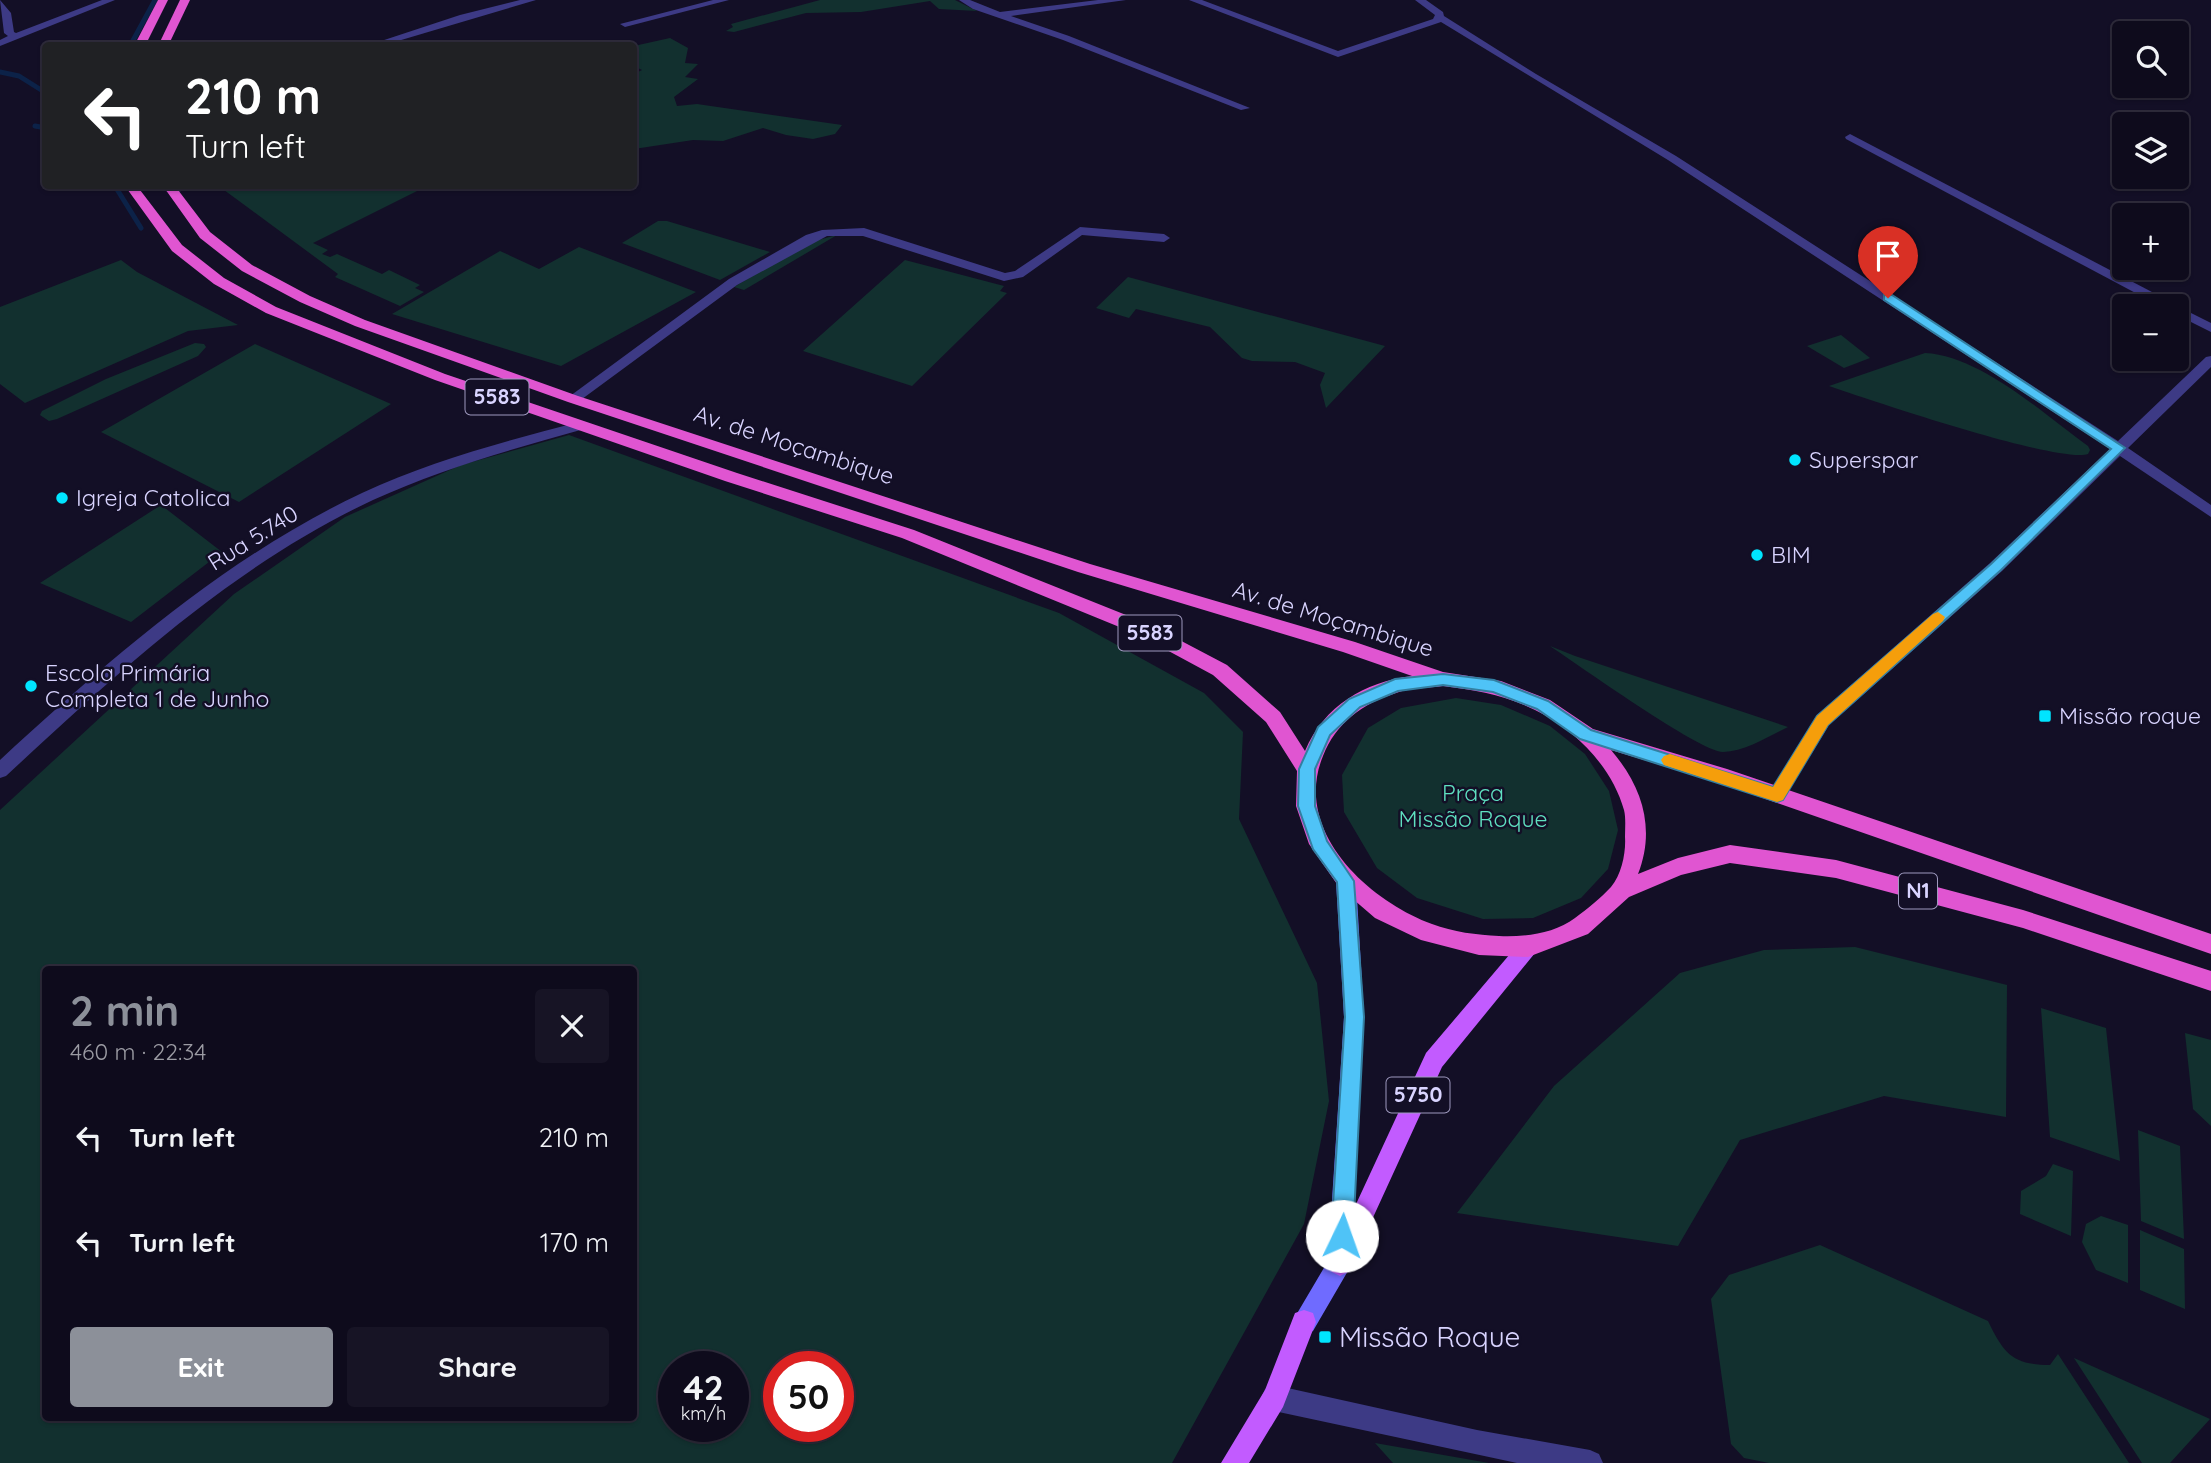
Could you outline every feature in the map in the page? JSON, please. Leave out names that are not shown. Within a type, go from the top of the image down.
[{"type":"highway","points":[[141,42],[163,0]]},
{"type":"highway","points":[[165,42],[185,0]]},
{"type":"highway","name":"5583","points":[[133,189],[177,248],[219,281],[271,310],[334,337],[579,426],[908,534],[1145,630],[1220,670],[1273,717],[1307,769]]},
{"type":"highway","name":"Av. de Moçambique","points":[[171,189],[205,235],[247,268],[305,299],[360,323],[573,399],[1084,568],[1349,647],[1443,680]]},
{"type":"highway","name":"N1","points":[[1621,891],[1636,853],[1635,812],[1618,772],[1586,734],[1543,705],[1494,686],[1443,680],[1395,685],[1354,703],[1323,732],[1307,769],[1306,806],[1319,844],[1346,881],[1383,911],[1429,933],[1479,945],[1528,947],[1580,927],[1621,891],[1678,867],[1730,854],[1836,869],[2023,919],[2211,981]]},
{"type":"highway","name":"N1","points":[[1586,734],[1777,795],[2211,944]]},
{"type":"main road","points":[[1340,1264],[1354,1017],[1346,881]]},
{"type":"main road","name":"5750","points":[[1234,1463],[1274,1398],[1304,1322],[1340,1264],[1434,1060],[1528,947]]},
{"type":"street","points":[[0,43],[110,0]]},
{"type":"street","points":[[383,42],[463,17],[531,0]]},
{"type":"street","points":[[625,24],[724,0]]},
{"type":"street","points":[[964,0],[1245,108]]},
{"type":"street","points":[[997,14],[1121,0]]},
{"type":"street","points":[[1194,0],[1338,54],[1440,18]]},
{"type":"street","points":[[1420,0],[1440,13],[1440,18],[1532,76],[1672,158],[2119,448],[2211,512]]},
{"type":"street","points":[[0,4],[6,13],[9,33],[16,37]]},
{"type":"street","points":[[1850,137],[2146,294]]},
{"type":"street","points":[[573,399],[733,282],[825,232],[864,232],[1004,277],[1019,274],[1080,231],[1164,238]]},
{"type":"street","points":[[2189,316],[2211,328]]},
{"type":"street","points":[[1777,795],[1823,720],[1996,567],[2211,360]]},
{"type":"street","name":"Rua 5.740","points":[[0,771],[143,645],[215,589],[340,510],[457,460],[579,426]]},
{"type":"street","points":[[1274,1398],[1477,1443],[1590,1463]]},
{"type":"green space","points":[[820,0],[955,0],[977,11],[939,9],[930,1],[861,12],[806,13],[734,32],[726,31],[733,27],[731,24]]},
{"type":"green space","points":[[670,38],[688,48],[685,63],[698,64],[685,77],[698,79],[674,97],[677,106],[697,104],[842,125],[835,134],[813,139],[763,128],[723,141],[693,140],[637,149],[637,72],[642,70],[637,68],[637,45]]},
{"type":"green space","points":[[223,189],[421,189],[313,243],[328,250],[322,254],[330,257],[337,254],[382,274],[389,270],[420,285],[415,288],[424,292],[400,306],[335,277],[338,274]]},
{"type":"green space","points":[[658,221],[667,221],[770,252],[720,280],[622,243]]},
{"type":"green space","points":[[837,235],[744,290],[734,287],[807,243]]},
{"type":"green space","points":[[579,247],[696,292],[561,366],[392,314],[500,251],[539,269]]},
{"type":"green space","points":[[121,260],[137,272],[238,325],[188,331],[25,403],[0,384],[0,307]]},
{"type":"green space","points":[[905,260],[1004,286],[1000,291],[1007,293],[912,386],[803,351]]},
{"type":"green space","points":[[1128,277],[1385,346],[1326,408],[1320,385],[1325,373],[1295,362],[1252,361],[1242,358],[1210,327],[1136,309],[1129,318],[1096,308]]},
{"type":"green space","points":[[1841,335],[1870,358],[1844,368],[1807,346]]},
{"type":"green space","points":[[195,343],[204,344],[206,347],[198,356],[57,419],[49,421],[40,415],[42,411],[106,379]]},
{"type":"green space","points":[[255,344],[391,404],[239,502],[101,432]]},
{"type":"green space","points":[[1925,353],[1968,364],[2010,388],[2088,446],[2088,454],[2070,455],[2004,441],[1829,386]]},
{"type":"green space","points":[[569,435],[1059,613],[1204,693],[1243,732],[1239,819],[1317,983],[1329,1101],[1304,1224],[1172,1463],[0,1463],[0,810],[234,594],[345,517],[461,465]]},
{"type":"green space","points":[[161,505],[222,552],[131,622],[40,583]]},
{"type":"green space","points":[[1550,646],[1788,727],[1740,749],[1723,752],[1710,748],[1665,723]]},
{"type":"green space","name":"Praça Missão Roque","points":[[1456,698],[1501,705],[1550,726],[1585,754],[1609,791],[1618,830],[1608,869],[1581,898],[1533,918],[1483,919],[1417,898],[1377,868],[1344,812],[1342,775],[1368,728],[1401,708]]},
{"type":"green space","points":[[1855,947],[2007,985],[2006,1117],[1884,1096],[1740,1140],[1678,1246],[1457,1213],[1554,1086],[1680,973],[1764,950]]},
{"type":"green space","points":[[2041,1008],[2106,1028],[2120,1161],[2050,1137]]},
{"type":"green space","points":[[2185,1033],[2211,1040],[2211,1126],[2193,1109]]},
{"type":"green space","points":[[2138,1130],[2180,1146],[2184,1239],[2141,1221]]},
{"type":"green space","points":[[2053,1164],[2073,1171],[2071,1236],[2020,1214],[2021,1191],[2046,1176]]},
{"type":"green space","points":[[2101,1216],[2128,1225],[2128,1283],[2096,1270],[2082,1242],[2086,1224]]},
{"type":"green space","points":[[2140,1230],[2184,1249],[2185,1309],[2140,1290]]},
{"type":"green space","points":[[1820,1245],[1988,1321],[1999,1342],[2018,1360],[2050,1365],[2058,1354],[2129,1463],[1769,1463],[1744,1458],[1731,1444],[1711,1299],[1729,1275]]},
{"type":"green space","points":[[2074,1358],[2210,1419],[2170,1463],[2142,1463]]},
{"type":"green space","points":[[1375,1443],[1489,1463],[1393,1463]]},
{"type":"waterway","points":[[132,42],[155,0]]},
{"type":"waterway","points":[[0,72],[19,76],[42,90]]},
{"type":"waterway","points":[[35,126],[42,127]]},
{"type":"waterway","points":[[117,189],[141,228]]},
{"type":"slow traffic","points":[[1670,760],[1777,795],[1823,720],[1938,617]]},
{"type":"place","name":"Superspar","points":[[1795,460]]},
{"type":"place","name":"Igreja Catolica","points":[[62,498]]},
{"type":"place","name":"BIM","points":[[1757,555]]},
{"type":"place","name":"Escola Primária Completa 1 de Junho","points":[[31,686]]},
{"type":"place","name":"Missão roque","points":[[2045,716]]},
{"type":"place","name":"Missão Roque","points":[[1325,1337]]},
{"type":"route","points":[[1342,1236],[1354,1017],[1346,881],[1319,844],[1306,806],[1307,769],[1323,732],[1354,703],[1395,685],[1443,680],[1494,686],[1543,705],[1586,734],[1777,795],[1823,720],[1996,567],[2119,448],[1888,298]]}]
